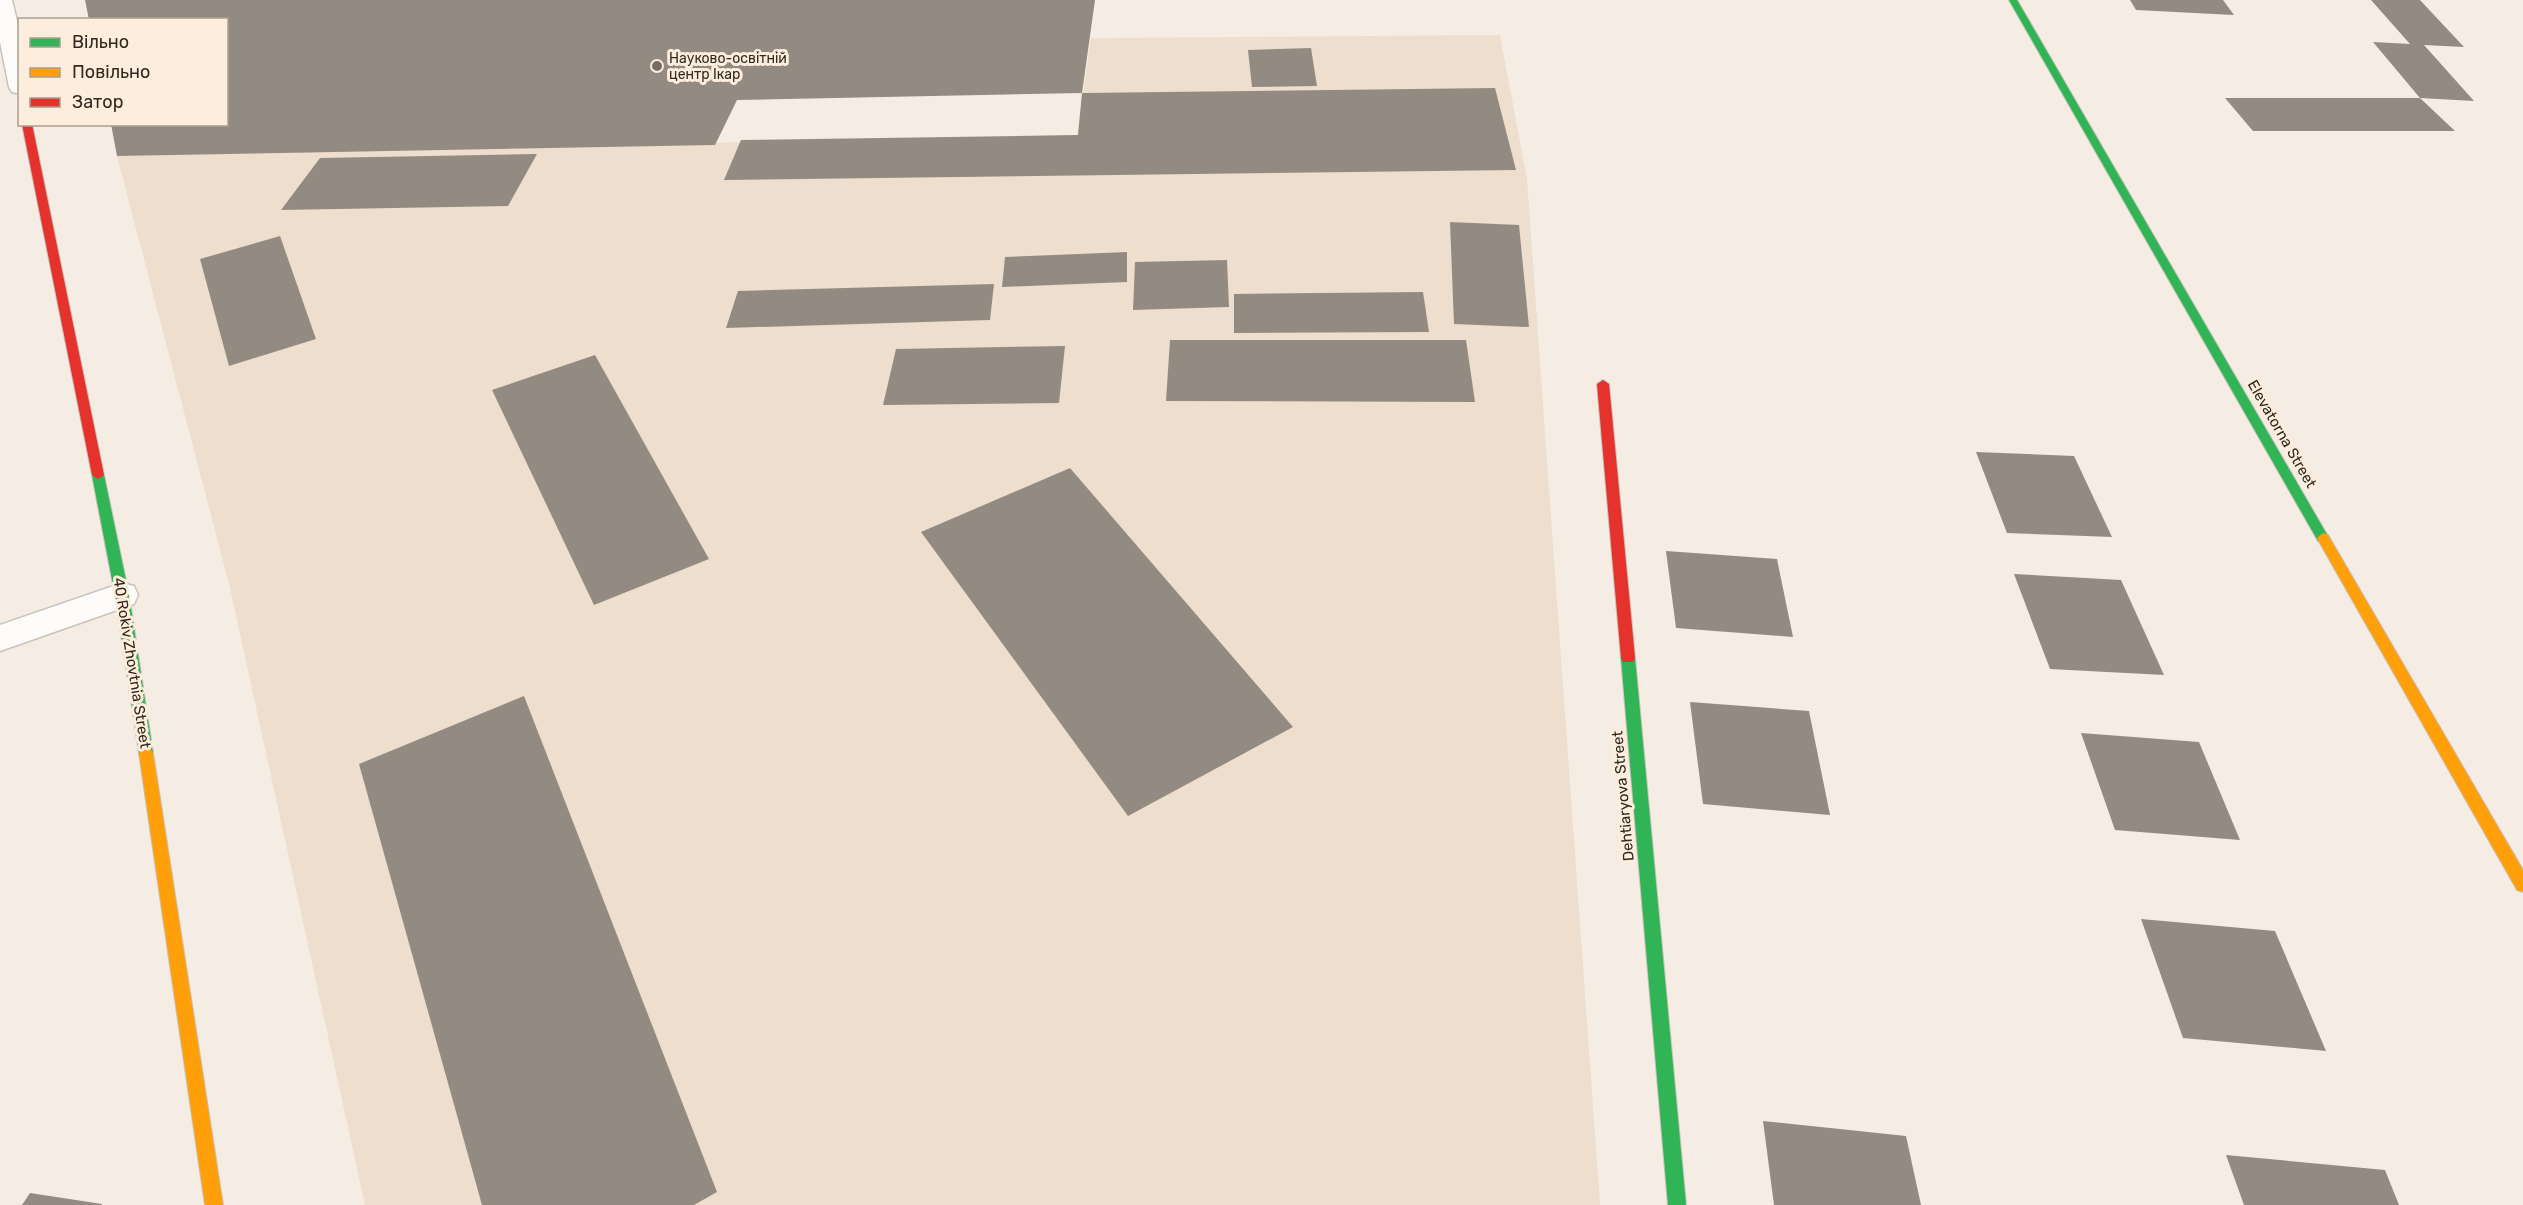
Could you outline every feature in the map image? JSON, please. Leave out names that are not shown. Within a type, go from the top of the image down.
[{"type":"street","points":[[2,0],[18,77]]},
{"type":"street","name":"Elevatorna Street","points":[[2013,0],[2523,885]]},
{"type":"street","name":"40 Rokiv Zhovtnia Street","points":[[27,126],[122,595],[214,1205]]},
{"type":"street","name":"Dehtiaryova Street","points":[[1603,384],[1677,1205]]},
{"type":"street","points":[[0,638],[122,595]]},
{"type":"shaded area","points":[[1500,35],[1527,179],[1600,1205],[365,1205],[229,584],[117,156],[1077,135],[1091,38]]},
{"type":"building","name":"Науково-освітній центр Ікар","points":[[85,0],[1095,0],[1082,93],[737,100],[715,145],[117,156],[111,126],[228,126],[228,18],[89,18]]},
{"type":"building","points":[[2130,0],[2223,0],[2234,15],[2136,10]]},
{"type":"building","points":[[2371,0],[2420,0],[2464,47],[2424,45],[2474,101],[2420,98],[2373,42],[2410,44]]},
{"type":"building","points":[[1311,48],[1317,86],[1252,87],[1248,50]]},
{"type":"building","points":[[1495,88],[1516,170],[724,180],[741,140],[1078,135],[1082,93]]},
{"type":"building","points":[[2225,98],[2420,98],[2455,131],[2253,131]]},
{"type":"building","points":[[537,154],[508,206],[281,210],[320,158]]},
{"type":"building","points":[[1450,222],[1519,225],[1529,327],[1454,324]]},
{"type":"building","points":[[280,236],[316,339],[229,366],[200,259]]},
{"type":"building","points":[[1127,252],[1127,282],[1002,287],[1005,257]]},
{"type":"building","points":[[1227,260],[1229,307],[1133,310],[1135,262]]},
{"type":"building","points":[[994,284],[990,320],[726,328],[738,291]]},
{"type":"building","points":[[1423,292],[1429,332],[1234,333],[1234,294]]},
{"type":"building","points":[[1170,340],[1466,340],[1475,402],[1166,401]]},
{"type":"building","points":[[1065,346],[1059,403],[883,405],[896,349]]},
{"type":"building","points":[[595,355],[709,559],[594,605],[492,390]]},
{"type":"building","points":[[1976,452],[2074,456],[2112,537],[2007,533]]},
{"type":"building","points":[[1070,468],[1293,727],[1128,816],[921,532]]},
{"type":"building","points":[[1666,551],[1777,559],[1793,637],[1676,628]]},
{"type":"building","points":[[2014,574],[2121,580],[2164,675],[2050,669]]},
{"type":"building","points":[[524,696],[717,1192],[694,1205],[482,1205],[359,764]]},
{"type":"building","points":[[1690,702],[1809,711],[1830,815],[1703,804]]},
{"type":"building","points":[[2081,733],[2199,742],[2240,840],[2115,830]]},
{"type":"building","points":[[2141,919],[2275,931],[2326,1051],[2183,1038]]},
{"type":"building","points":[[1763,1121],[1906,1136],[1921,1205],[1774,1205]]},
{"type":"building","points":[[2226,1155],[2385,1170],[2399,1205],[2244,1205]]},
{"type":"building","points":[[30,1193],[102,1204],[102,1205],[22,1205]]},
{"type":"traffic: fast","points":[[2013,0],[2323,538]]},
{"type":"traffic: fast","points":[[98,475],[122,595],[146,753]]},
{"type":"traffic: fast","points":[[1628,658],[1677,1205]]},
{"type":"traffic: slow","points":[[2323,538],[2523,885]]},
{"type":"traffic: slow","points":[[146,753],[214,1205]]},
{"type":"traffic: jam","points":[[27,126],[98,475]]},
{"type":"traffic: jam","points":[[1603,384],[1628,658]]},
{"type":"place","name":"Науково-освітній центр Ікар","points":[[657,66]]}]
